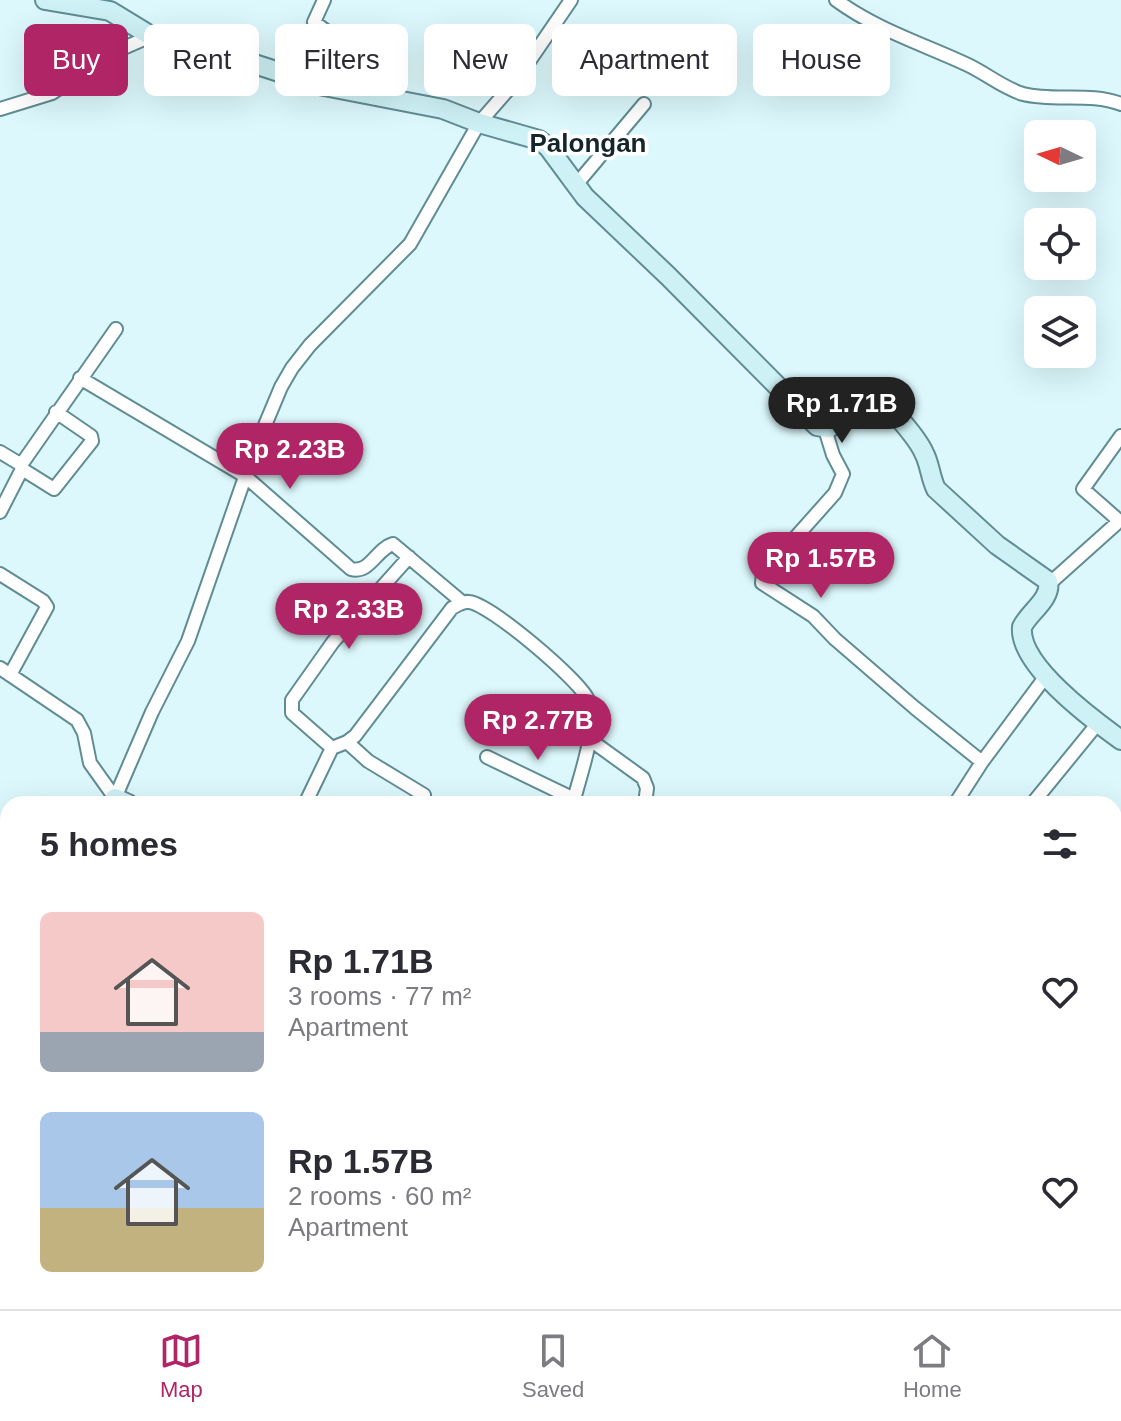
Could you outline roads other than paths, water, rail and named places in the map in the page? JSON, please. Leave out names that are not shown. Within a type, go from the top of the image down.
[{"type":"street","points":[[317,24],[314,22],[324,0]]},
{"type":"street","points":[[120,796],[152,712],[188,641],[272,405],[292,368],[326,328],[410,244],[479,123],[515,82],[571,0]]},
{"type":"street","points":[[836,0],[902,39],[971,66],[1008,88],[1048,97],[1092,98],[1121,104]]},
{"type":"street","points":[[50,1],[110,11],[144,32]]},
{"type":"street","points":[[0,109],[52,93],[112,53],[144,39]]},
{"type":"street","points":[[376,96],[443,109],[539,140],[554,155],[575,186],[810,420],[825,429],[842,478],[835,493],[763,574],[762,583],[813,616],[903,698],[982,762]]},
{"type":"street","points":[[575,186],[644,104]]},
{"type":"street","points":[[0,512],[22,467],[56,412],[116,329]]},
{"type":"street","points":[[80,378],[245,476],[351,569],[360,571],[390,544],[397,546],[462,602],[480,606],[509,624],[584,693],[590,711],[589,739],[574,796]]},
{"type":"street","points":[[825,429],[834,425],[862,399],[869,396],[879,398],[924,450],[936,489],[997,545],[1044,577],[1049,584]]},
{"type":"street","points":[[0,452],[54,489],[92,441],[91,436],[56,412]]},
{"type":"street","points":[[1121,436],[1083,489],[1116,518],[1116,524],[1049,584],[1047,595],[1025,621],[1021,632],[1028,651],[1046,676],[1076,706],[1121,740]]},
{"type":"street","points":[[332,748],[292,713],[292,700],[333,642],[409,557]]},
{"type":"street","points":[[0,574],[43,601],[47,607],[5,672],[77,720],[84,733],[90,763],[114,796]]},
{"type":"street","points":[[309,796],[332,748],[355,736],[446,615],[462,602]]},
{"type":"street","points":[[960,796],[1046,676]]},
{"type":"street","points":[[1039,796],[1098,723]]},
{"type":"street","points":[[589,739],[643,778],[646,796]]},
{"type":"street","points":[[347,742],[368,761],[424,795]]},
{"type":"street","points":[[487,757],[563,796]]},
{"type":"district","name":"Palongan","points":[[588,143]]}]
